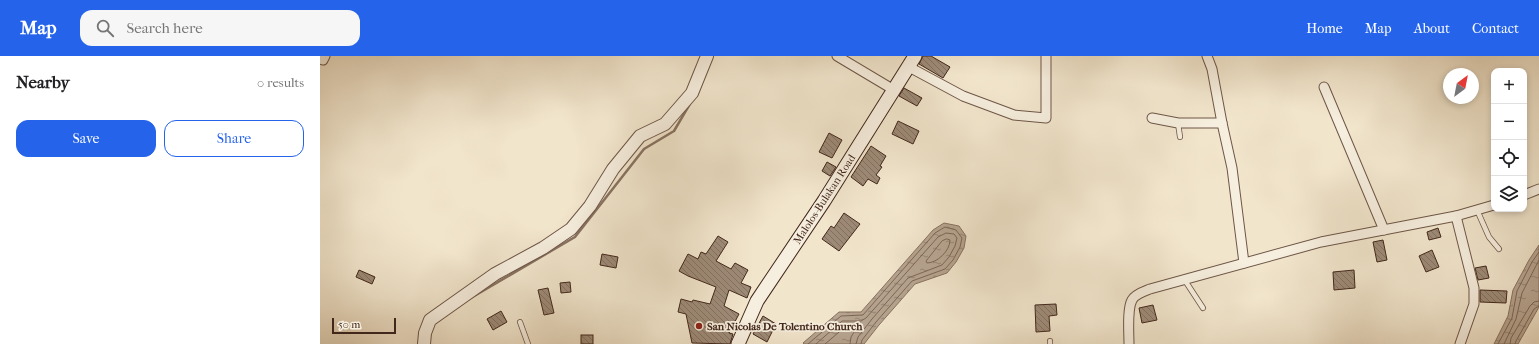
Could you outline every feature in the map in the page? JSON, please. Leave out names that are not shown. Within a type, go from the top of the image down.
[{"type":"main road","name":"Malolos-Bulakan Road","points":[[738,344],[757,301],[824,201],[912,61]]},
{"type":"street","points":[[320,59],[323,60],[325,56]]},
{"type":"street","points":[[424,344],[425,333],[430,320],[495,274],[543,248],[572,229],[590,206],[613,169],[640,136],[665,124],[692,93],[708,56]]},
{"type":"street","points":[[837,56],[894,90]]},
{"type":"street","points":[[912,61],[963,96],[1014,115],[1046,118],[1046,56]]},
{"type":"street","points":[[1207,56],[1212,69],[1232,168],[1244,263]]},
{"type":"street","points":[[1324,87],[1384,230]]},
{"type":"street","points":[[1152,118],[1178,123],[1222,122]]},
{"type":"street","points":[[1527,194],[1539,189]]},
{"type":"street","points":[[1129,344],[1130,309],[1132,300],[1139,294],[1150,289],[1321,242],[1456,216],[1491,206]]},
{"type":"street","points":[[1456,216],[1474,288],[1474,304],[1460,344]]},
{"type":"lane","points":[[1178,123],[1180,137]]},
{"type":"lane","points":[[1477,210],[1489,237],[1499,249]]},
{"type":"lane","points":[[1184,279],[1203,308]]},
{"type":"lane","points":[[520,322],[528,344]]},
{"type":"water","points":[[944,223],[959,226],[966,236],[964,248],[956,262],[947,273],[915,284],[864,344],[803,343],[839,312],[861,312],[933,230]]},
{"type":"water","points":[[1539,245],[1539,307],[1518,344],[1494,344],[1508,316],[1513,290]]},
{"type":"building","points":[[923,56],[931,56],[950,67],[943,78],[919,64]]},
{"type":"building","points":[[904,88],[922,98],[917,106],[899,96]]},
{"type":"building","points":[[898,121],[919,131],[913,144],[892,134]]},
{"type":"building","points":[[829,133],[842,140],[832,158],[819,152]]},
{"type":"building","points":[[871,146],[886,156],[880,166],[882,167],[876,175],[880,178],[877,184],[868,179],[863,186],[851,177]]},
{"type":"building","points":[[827,162],[836,167],[830,176],[822,171]]},
{"type":"building","points":[[844,213],[860,224],[839,251],[822,239],[831,226],[834,228]]},
{"type":"building","points":[[1438,228],[1441,237],[1429,240],[1427,232]]},
{"type":"building","points":[[718,236],[728,242],[716,261],[731,269],[735,263],[748,270],[741,283],[751,287],[747,298],[729,290],[724,306],[739,314],[729,333],[733,334],[730,344],[692,343],[686,314],[678,312],[681,299],[710,304],[716,287],[679,271],[688,254],[698,259],[701,252],[706,254]]},
{"type":"building","points":[[1383,240],[1387,260],[1377,262],[1373,242]]},
{"type":"building","points":[[1432,250],[1439,267],[1426,272],[1419,256]]},
{"type":"building","points":[[602,254],[618,257],[616,268],[600,265]]},
{"type":"building","points":[[1486,266],[1489,278],[1478,280],[1475,268]]},
{"type":"building","points":[[359,270],[375,277],[372,284],[356,277]]},
{"type":"building","points":[[1354,270],[1355,288],[1334,290],[1333,272]]},
{"type":"building","points":[[570,282],[571,292],[561,293],[560,283]]},
{"type":"building","points":[[548,288],[554,313],[544,315],[538,290]]},
{"type":"building","points":[[1480,290],[1507,291],[1506,303],[1480,302]]},
{"type":"building","points":[[1056,304],[1057,315],[1049,316],[1050,331],[1036,332],[1035,305]]},
{"type":"building","points":[[1153,305],[1157,320],[1142,323],[1139,308]]},
{"type":"building","points":[[501,311],[507,322],[493,330],[487,319]]},
{"type":"building","points":[[763,316],[776,324],[767,342],[753,334]]},
{"type":"building","points":[[581,335],[593,335],[593,344],[581,344]]},
{"type":"waterway","points":[[469,299],[575,237],[644,149],[674,131],[691,102]]},
{"type":"place","name":"San Nicolas De Tolentino Church","points":[[699,326]]}]
